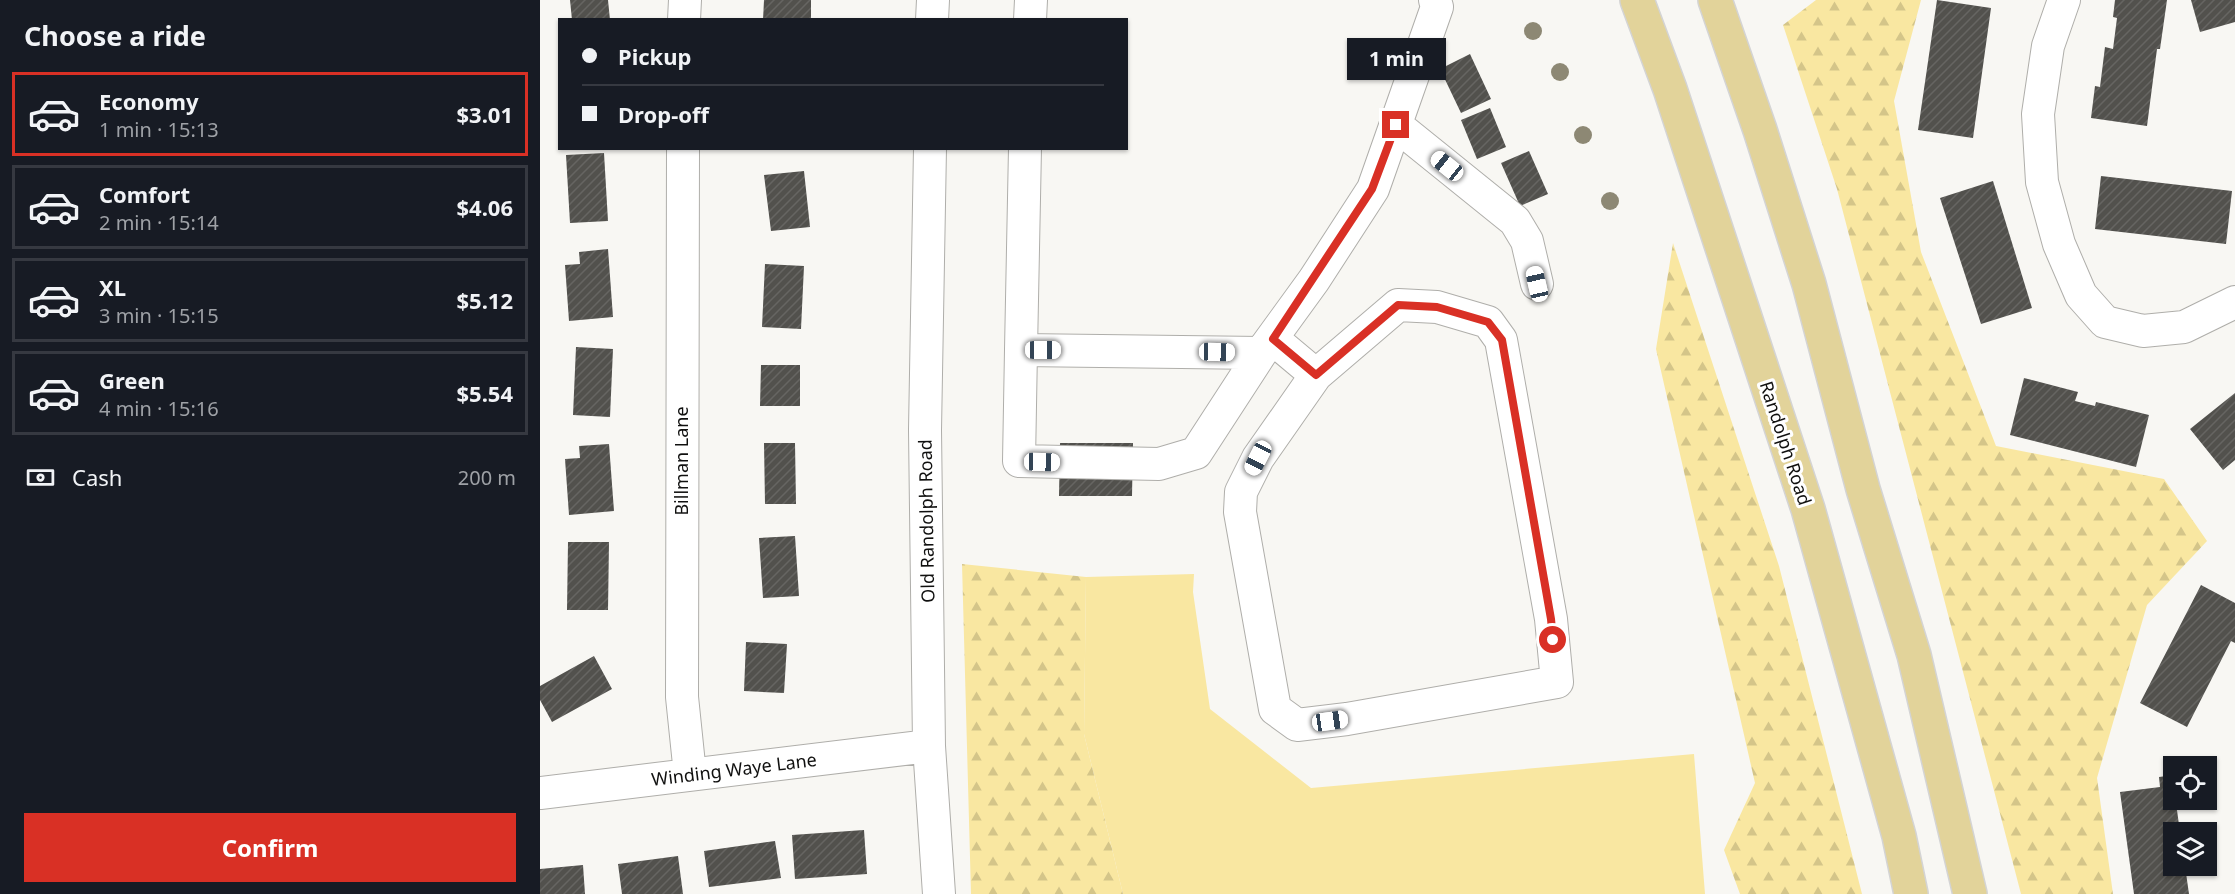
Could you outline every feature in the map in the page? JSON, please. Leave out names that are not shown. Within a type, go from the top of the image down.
[{"type":"main road","name":"Randolph Road","points":[[1637,0],[1670,88],[1808,510],[1899,836],[1911,894]]},
{"type":"main road","points":[[1715,0],[1760,130],[1809,284],[1863,489],[1914,656],[1970,894]]},
{"type":"street","points":[[684,0],[684,18]]},
{"type":"street","points":[[932,18],[933,0]]},
{"type":"street","points":[[1030,18],[1031,0]]},
{"type":"street","points":[[2064,0],[2048,46],[2038,114],[2042,182],[2059,244],[2081,295],[2105,322],[2143,331],[2184,327],[2235,302]]},
{"type":"street","points":[[1025,150],[1019,461],[1159,464],[1196,453],[1372,189],[1440,2]]},
{"type":"street","points":[[1396,125],[1515,220],[1527,241],[1537,284]]},
{"type":"street","name":"Billman Lane","points":[[683,150],[682,697],[690,774]]},
{"type":"street","name":"Old Randolph Road","points":[[930,150],[925,430],[929,746],[939,894]]},
{"type":"street","points":[[1398,305],[1437,307],[1488,322],[1502,340],[1551,619],[1557,682],[1347,719],[1297,725],[1275,709],[1240,512],[1241,492],[1258,458],[1316,375],[1398,305]]},
{"type":"street","points":[[1021,350],[1267,346],[1316,375]]},
{"type":"street","name":"Winding Waye Lane","points":[[540,793],[929,746]]},
{"type":"green space","points":[[1816,0],[1921,0],[1894,101],[1921,252],[1996,446],[2164,479],[2207,541],[2147,605],[2097,778],[2113,894],[2021,894],[1837,189],[1783,25]]},
{"type":"green space","points":[[1673,243],[1779,566],[1862,894],[1740,894],[1724,850],[1755,783],[1656,349]]},
{"type":"green space","points":[[962,564],[1086,577],[1084,734],[1123,894],[971,894]]},
{"type":"green space","points":[[1194,574],[1193,592],[1210,709],[1311,788],[1694,754],[1705,894],[1123,894],[1084,734],[1086,577]]},
{"type":"building","points":[[570,0],[608,0],[610,18],[572,18]]},
{"type":"building","points":[[764,0],[811,0],[811,18],[763,18]]},
{"type":"building","points":[[1937,0],[1991,8],[1973,138],[1918,130]]},
{"type":"building","points":[[2115,0],[2167,0],[2160,49],[2157,49],[2147,126],[2091,118],[2095,86],[2100,87],[2105,47],[2113,49],[2117,18],[2113,17]]},
{"type":"building","points":[[2191,0],[2235,0],[2235,22],[2200,32]]},
{"type":"building","points":[[1470,54],[1491,99],[1461,113],[1440,69]]},
{"type":"building","points":[[1490,108],[1506,147],[1477,159],[1461,120]]},
{"type":"building","points":[[1529,151],[1548,194],[1520,206],[1501,163]]},
{"type":"building","points":[[604,153],[608,221],[570,223],[566,155]]},
{"type":"building","points":[[804,171],[810,227],[771,231],[764,175]]},
{"type":"building","points":[[2101,176],[2232,191],[2226,244],[2095,229]]},
{"type":"building","points":[[1993,181],[2032,308],[1981,324],[1940,198]]},
{"type":"building","points":[[608,249],[613,317],[569,321],[565,265],[580,264],[579,252]]},
{"type":"building","points":[[765,264],[804,266],[801,329],[762,327]]},
{"type":"building","points":[[576,347],[613,349],[610,417],[573,415]]},
{"type":"building","points":[[761,365],[800,365],[800,406],[760,406]]},
{"type":"building","points":[[2024,378],[2078,392],[2075,401],[2095,406],[2096,402],[2149,415],[2136,467],[2010,435]]},
{"type":"building","points":[[2235,393],[2235,460],[2223,470],[2190,429]]},
{"type":"building","points":[[764,443],[795,443],[796,504],[765,504]]},
{"type":"building","points":[[1060,443],[1133,443],[1132,496],[1059,496]]},
{"type":"building","points":[[609,444],[614,511],[569,515],[565,459],[580,458],[579,446]]},
{"type":"building","points":[[795,536],[799,596],[763,598],[759,538]]},
{"type":"building","points":[[568,542],[609,542],[608,610],[567,610]]},
{"type":"building","points":[[2201,585],[2235,603],[2235,643],[2231,641],[2187,727],[2140,703]]},
{"type":"building","points":[[746,642],[787,644],[784,693],[744,691]]},
{"type":"building","points":[[594,656],[612,689],[552,722],[540,700],[540,686]]},
{"type":"building","points":[[2163,776],[2163,810],[2177,810],[2179,822],[2163,822],[2163,876],[2186,876],[2189,894],[2134,894],[2120,792],[2160,787],[2159,777]]},
{"type":"building","points":[[864,830],[867,874],[795,879],[792,835]]},
{"type":"building","points":[[775,841],[781,878],[709,887],[704,851]]},
{"type":"building","points":[[678,856],[683,894],[622,894],[618,864]]},
{"type":"building","points":[[583,865],[585,894],[540,894],[540,869]]},
{"type":"route","points":[[1396,125],[1372,189],[1273,339],[1316,375],[1398,305],[1437,307],[1488,322],[1502,340],[1553,640]]}]
